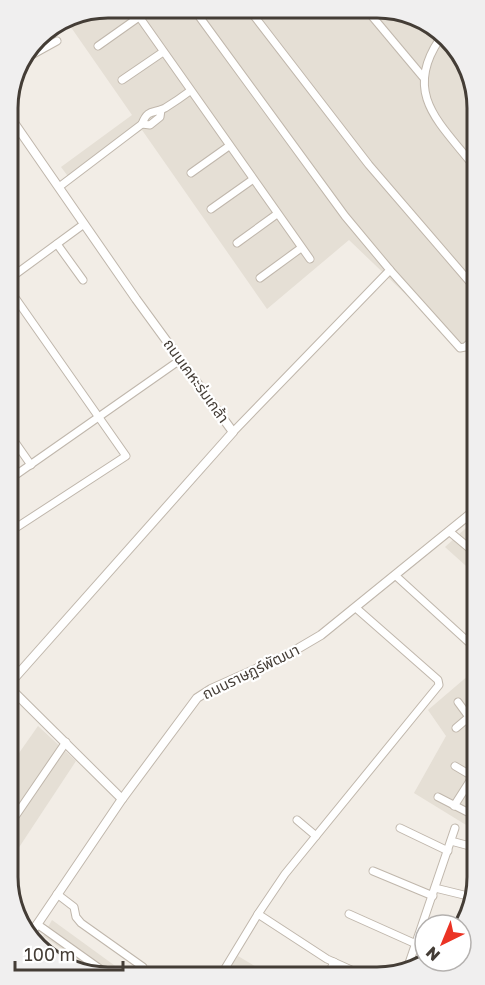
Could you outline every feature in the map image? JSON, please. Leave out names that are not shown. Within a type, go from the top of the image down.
[{"type":"street","points":[[98,46],[139,18],[310,260]]},
{"type":"street","points":[[200,18],[345,216],[460,348],[467,345]]},
{"type":"street","points":[[256,18],[369,165],[467,279]]},
{"type":"street","points":[[374,18],[423,77]]},
{"type":"street","points":[[38,51],[57,41]]},
{"type":"street","points":[[438,42],[426,64],[423,77],[424,91],[431,110],[467,157]]},
{"type":"street","points":[[122,80],[163,52]]},
{"type":"street","points":[[59,187],[142,124],[150,125],[160,117],[161,110],[190,91]]},
{"type":"street","name":"ถนนเคหะร่มเกล้า","points":[[18,128],[233,432],[18,675]]},
{"type":"street","points":[[191,173],[229,146]]},
{"type":"street","points":[[211,209],[252,180]]},
{"type":"street","points":[[237,243],[277,214]]},
{"type":"street","points":[[18,272],[84,224]]},
{"type":"street","points":[[57,244],[83,280]]},
{"type":"street","points":[[260,278],[301,248]]},
{"type":"street","points":[[233,432],[390,270]]},
{"type":"street","points":[[18,302],[126,456],[18,526]]},
{"type":"street","points":[[18,474],[180,360]]},
{"type":"street","points":[[18,446],[31,465]]},
{"type":"street","name":"ถนนราษฏร์พัฒนา","points":[[34,929],[122,799],[197,698],[211,689],[303,646],[356,608],[467,517]]},
{"type":"street","points":[[450,532],[467,546]]},
{"type":"street","points":[[396,576],[467,641]]},
{"type":"street","points":[[226,967],[258,914],[316,836],[439,686],[438,680],[356,608]]},
{"type":"street","points":[[18,696],[122,799]]},
{"type":"street","points":[[458,702],[467,712]]},
{"type":"street","points":[[456,728],[467,722]]},
{"type":"street","points":[[18,813],[66,742]]},
{"type":"street","points":[[455,766],[467,771]]},
{"type":"street","points":[[454,806],[467,787]]},
{"type":"street","points":[[438,797],[467,812]]},
{"type":"street","points":[[297,820],[316,836]]},
{"type":"street","points":[[400,828],[448,850]]},
{"type":"street","points":[[428,913],[455,828]]},
{"type":"street","points":[[451,842],[467,846]]},
{"type":"street","points":[[374,871],[434,892],[465,896]]},
{"type":"street","points":[[57,894],[74,907],[76,917],[81,923],[143,967]]},
{"type":"street","points":[[258,914],[345,967]]},
{"type":"street","points":[[349,914],[413,943]]},
{"type":"street","points":[[38,924],[96,966]]},
{"type":"street","points":[[332,967],[334,962]]},
{"type":"shaded area","points":[[108,18],[377,18],[406,23],[427,33],[452,58],[458,68],[466,96],[467,353],[349,240],[267,309],[142,130],[70,179],[61,167],[132,115],[70,26],[90,20]]},
{"type":"shaded area","points":[[467,527],[467,567],[445,547]]},
{"type":"shaded area","points":[[467,677],[467,826],[414,793],[446,736],[428,710]]},
{"type":"shaded area","points":[[38,726],[76,761],[18,849],[18,754]]},
{"type":"shaded area","points":[[52,920],[117,967],[84,964],[43,936]]},
{"type":"shaded area","points":[[238,956],[256,967],[230,967]]}]
